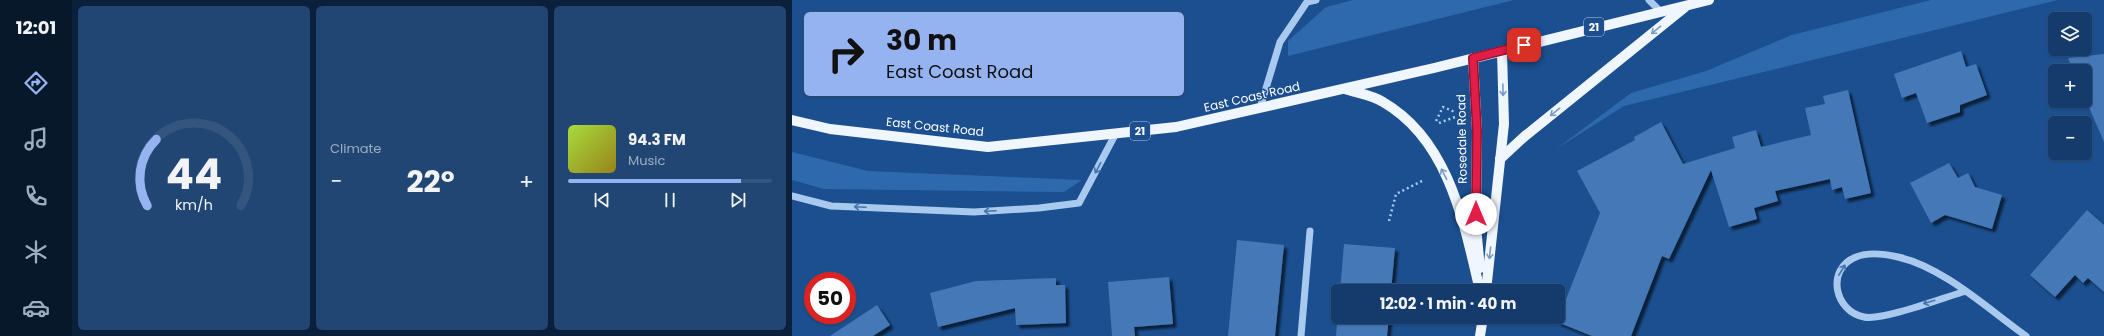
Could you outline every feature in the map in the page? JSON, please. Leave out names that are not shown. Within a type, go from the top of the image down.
[{"type":"main road","name":"East Coast Road","points":[[792,120],[830,128],[988,147],[1176,127],[1345,89],[1709,0]]},
{"type":"main road","points":[[1500,159],[1525,136],[1686,6]]},
{"type":"main road","points":[[1487,284],[1504,124],[1502,51]]},
{"type":"main road","name":"Rosedale Road","points":[[1473,58],[1477,131],[1476,227],[1480,284]]},
{"type":"main road","points":[[1345,89],[1382,101],[1410,120],[1431,148],[1454,192],[1463,220],[1479,284]]},
{"type":"main road","points":[[1480,336],[1482,324]]},
{"type":"street","points":[[1260,108],[1280,42],[1307,2],[1316,0]]},
{"type":"street","points":[[1649,0],[1660,11]]},
{"type":"street","points":[[792,196],[831,206],[974,212],[1039,208],[1079,203],[1116,133]]},
{"type":"street","points":[[1301,336],[1310,231]]},
{"type":"street","points":[[1966,291],[1882,317],[1864,318],[1850,312],[1843,304],[1838,295],[1836,284],[1839,273],[1846,263],[1856,257],[1875,254],[1897,257],[1918,263],[1966,291],[2026,336]]},
{"type":"path","points":[[1443,107],[1461,115],[1433,125],[1437,119],[1443,107]]},
{"type":"path","points":[[1389,221],[1396,194],[1427,178]]},
{"type":"shaded area","points":[[1353,0],[1514,0],[1288,56],[1288,41],[1326,7]]},
{"type":"shaded area","points":[[1931,0],[2058,0],[1624,106],[1556,149],[1631,93],[1706,71],[1792,35]]},
{"type":"shaded area","points":[[792,152],[868,171],[1082,180],[1064,192],[824,189],[792,180]]},
{"type":"building","points":[[1961,51],[1966,67],[1976,64],[1987,95],[1960,105],[1960,112],[1927,123],[1916,93],[1902,98],[1894,74]]},
{"type":"building","points":[[2104,54],[2104,142],[2089,108],[2092,108],[2092,64],[2070,64],[2068,58]]},
{"type":"building","points":[[1848,90],[1871,193],[1845,199],[1842,187],[1832,190],[1830,179],[1775,191],[1778,201],[1754,208],[1757,219],[1729,227],[1711,170],[1669,259],[1662,256],[1631,336],[1592,336],[1562,324],[1565,324],[1565,302],[1600,213],[1577,171],[1635,140],[1634,137],[1661,122],[1683,164],[1735,148],[1732,137],[1756,130],[1761,147],[1811,135],[1805,108],[1825,104],[1823,96]]},
{"type":"building","points":[[1949,163],[1958,178],[1968,173],[1975,187],[2002,195],[1992,229],[1945,215],[1931,223],[1910,183]]},
{"type":"building","points":[[2087,210],[2104,225],[2104,292],[2088,278],[2083,283],[2075,275],[2055,297],[2030,275]]},
{"type":"building","points":[[1237,240],[1284,245],[1275,336],[1228,336]]},
{"type":"building","points":[[1344,244],[1395,248],[1392,284],[1341,284]]},
{"type":"building","points":[[1169,277],[1173,324],[1134,327],[1135,336],[1112,336],[1108,282]]},
{"type":"building","points":[[1056,278],[1056,285],[1065,285],[1066,323],[1016,325],[1015,308],[938,327],[930,293],[976,281]]},
{"type":"building","points":[[877,305],[890,325],[873,336],[830,336],[848,324],[856,324],[856,319]]},
{"type":"building","points":[[1337,324],[1388,324],[1387,336],[1336,336]]},
{"type":"route","points":[[1476,214],[1477,131],[1473,58],[1524,45]]}]
